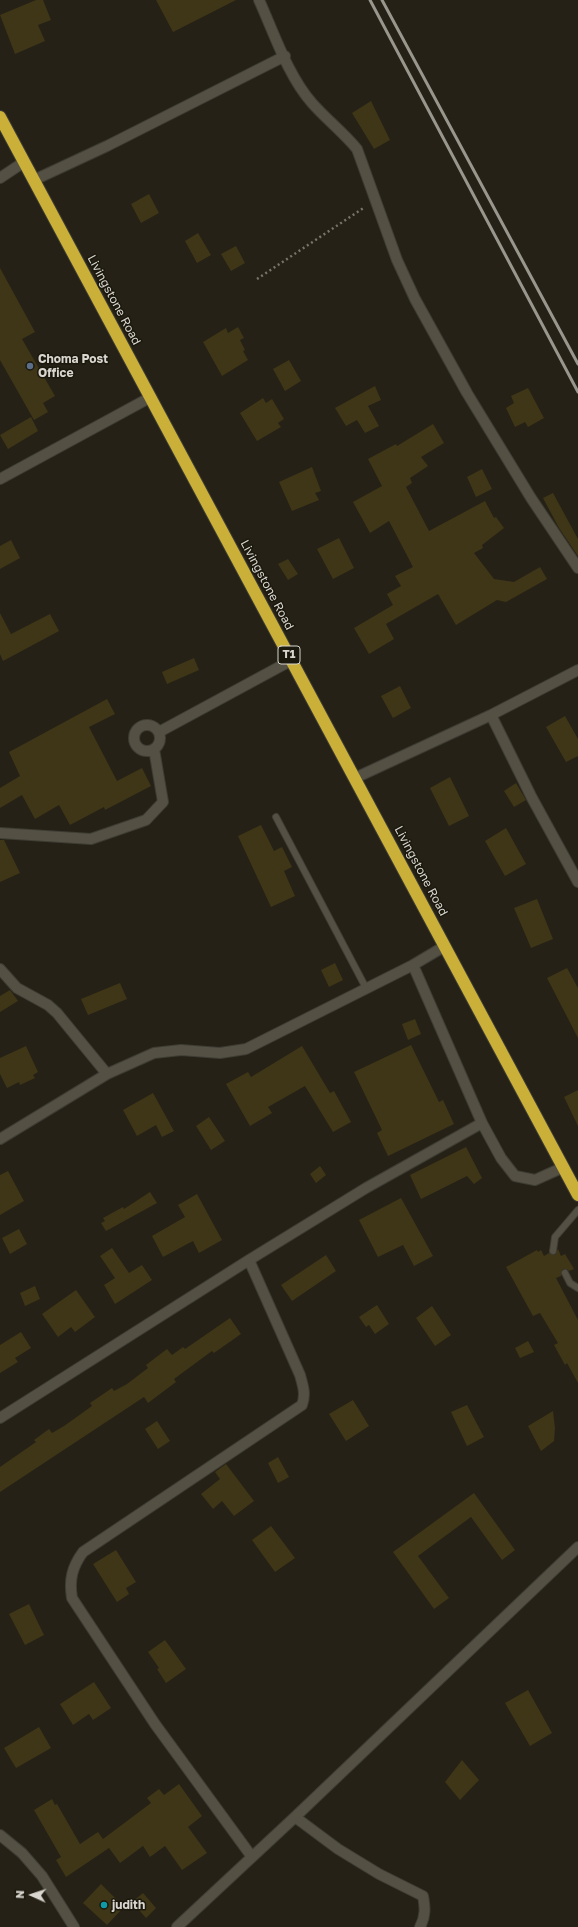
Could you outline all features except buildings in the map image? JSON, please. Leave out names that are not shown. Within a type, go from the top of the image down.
[{"type":"highway","name":"Livingstone Road","points":[[0,117],[578,1194]]},
{"type":"street","points":[[259,0],[298,83],[312,103],[348,137],[357,149],[397,260],[416,299],[467,392],[519,478],[578,568]]},
{"type":"street","points":[[34,180],[107,146],[284,56]]},
{"type":"street","points":[[0,178],[24,162]]},
{"type":"street","points":[[0,479],[151,397]]},
{"type":"street","points":[[159,732],[292,660]]},
{"type":"street","points":[[355,778],[491,715],[578,670]]},
{"type":"street","points":[[491,715],[532,798],[578,882]]},
{"type":"street","points":[[148,725],[154,727],[159,732],[160,741],[154,749],[148,751],[141,750],[136,745],[134,738],[136,731],[141,726],[148,725]]},
{"type":"street","points":[[0,833],[92,839],[146,820],[163,802],[154,749]]},
{"type":"street","points":[[0,1139],[107,1074],[154,1053],[181,1050],[220,1053],[246,1049],[413,965],[445,946]]},
{"type":"street","points":[[413,965],[482,1123],[501,1158],[516,1176],[535,1180],[564,1167]]},
{"type":"street","points":[[0,969],[17,988],[48,1005],[57,1013],[107,1074]]},
{"type":"street","points":[[0,1418],[249,1260],[366,1188],[482,1123]]},
{"type":"street","points":[[249,1260],[300,1375],[304,1390],[302,1405],[83,1552],[74,1564],[70,1586],[72,1598],[112,1660],[155,1724],[252,1857]]},
{"type":"street","points":[[177,1927],[295,1817],[578,1547]]},
{"type":"street","points":[[295,1817],[338,1849],[379,1874],[423,1896],[425,1907],[424,1920],[420,1927]]},
{"type":"street","points":[[0,1835],[22,1853],[42,1876],[74,1927]]},
{"type":"lane","points":[[276,816],[366,988]]},
{"type":"lane","points":[[553,1251],[555,1237],[578,1210]]},
{"type":"lane","points":[[565,1273],[570,1283],[578,1288]]},
{"type":"path","points":[[256,279],[376,201]]},
{"type":"railway","points":[[370,0],[578,392]]},
{"type":"railway","points":[[382,0],[578,364]]},
{"type":"place","name":"Choma Post Office","points":[[30,366]]},
{"type":"place","name":"judith","points":[[104,1905]]}]
